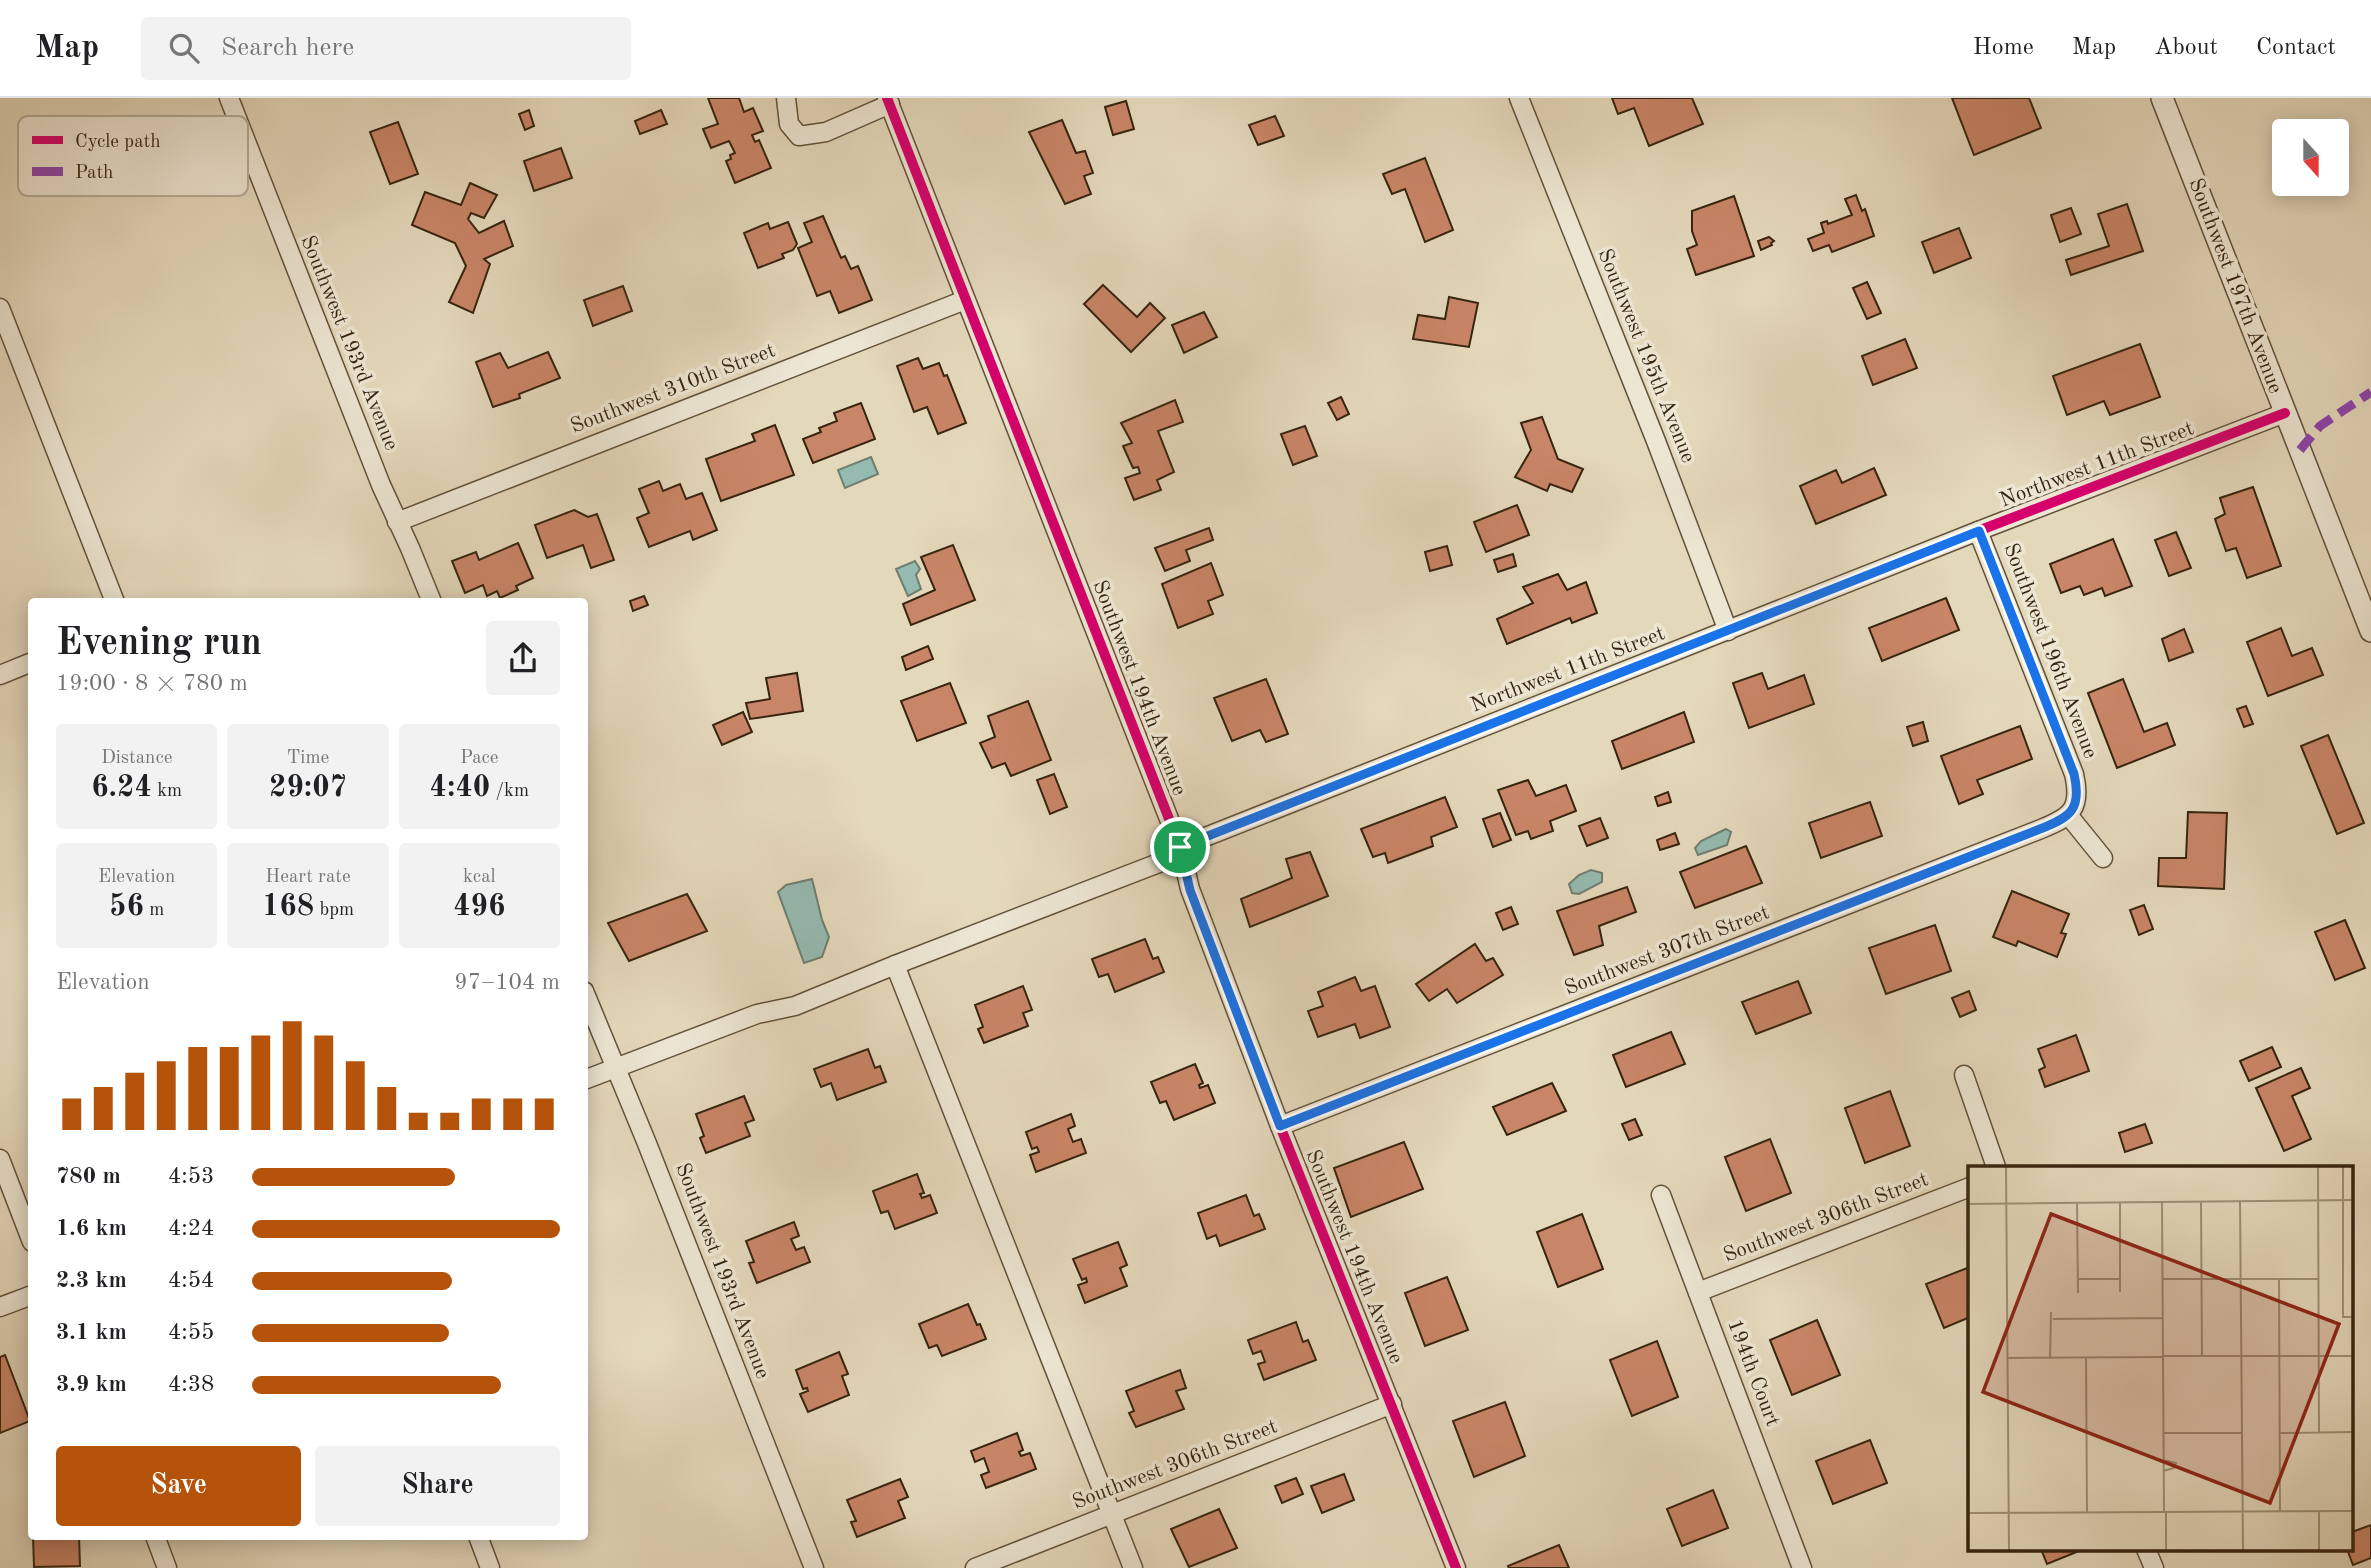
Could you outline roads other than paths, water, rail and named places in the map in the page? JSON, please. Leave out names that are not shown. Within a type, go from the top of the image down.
[{"type":"street","name":"Southwest 193rd Avenue","points":[[229,98],[236,116]]},
{"type":"street","points":[[786,98],[789,124],[799,136],[826,132],[888,101]]},
{"type":"street","name":"Southwest 195th Avenue","points":[[1519,98],[1656,441],[1728,631]]},
{"type":"street","name":"Southwest 197th Avenue","points":[[2162,98],[2371,631]]},
{"type":"street","name":"Southwest 194th Avenue","points":[[888,101],[1181,851],[1190,890],[1280,1126],[1456,1568]]},
{"type":"street","name":"Southwest 193rd Avenue","points":[[248,146],[381,485],[430,598]]},
{"type":"street","name":"Southwest 310th Street","points":[[397,522],[965,300]]},
{"type":"street","points":[[0,307],[113,598]]},
{"type":"street","name":"Northwest 11th Street","points":[[588,1079],[757,1014],[794,1006],[1979,531],[2285,413]]},
{"type":"street","name":"Southwest 196th Avenue","points":[[1979,531],[2074,774],[2077,798],[2073,811],[2068,816]]},
{"type":"street","points":[[0,674],[28,664]]},
{"type":"street","points":[[2068,816],[2103,858]]},
{"type":"street","name":"Southwest 307th Street","points":[[1280,1126],[2068,816]]},
{"type":"street","points":[[895,965],[1133,1568]]},
{"type":"street","name":"Southwest 193rd Avenue","points":[[588,1000],[814,1568]]},
{"type":"street","points":[[1964,1075],[1996,1166]]},
{"type":"street","points":[[0,1158],[28,1232]]},
{"type":"street","name":"Southwest 306th Street","points":[[1698,1293],[1968,1187]]},
{"type":"street","name":"194th Court","points":[[1661,1195],[1802,1568]]},
{"type":"street","points":[[0,1307],[28,1296]]},
{"type":"street","name":"Southwest 306th Street","points":[[975,1568],[1392,1405]]},
{"type":"street","points":[[156,1540],[167,1568]]},
{"type":"street","points":[[480,1540],[491,1568]]},
{"type":"street","points":[[2146,1550],[2154,1568]]},
{"type":"water","points":[[871,457],[878,474],[845,488],[838,470]]},
{"type":"water","points":[[915,561],[920,569],[916,575],[921,589],[908,596],[896,569]]},
{"type":"water","points":[[1726,829],[1731,832],[1727,845],[1698,855],[1695,848],[1701,841]]},
{"type":"water","points":[[1591,870],[1602,873],[1602,882],[1579,894],[1572,893],[1569,884],[1579,875]]},
{"type":"water","points":[[812,879],[829,937],[822,957],[804,963],[778,892],[786,885]]}]
